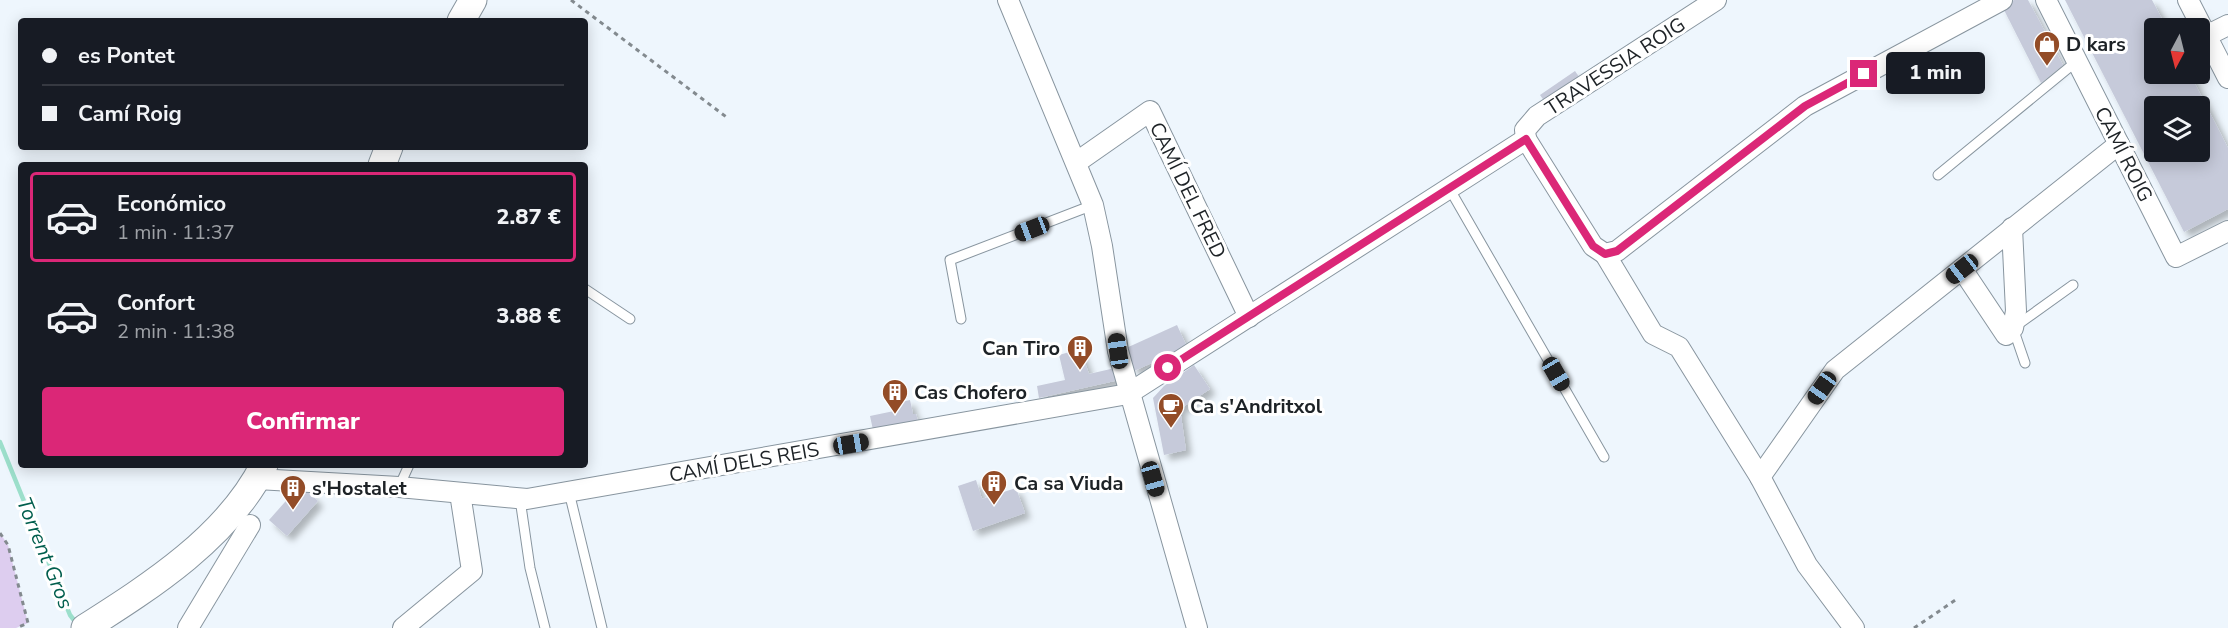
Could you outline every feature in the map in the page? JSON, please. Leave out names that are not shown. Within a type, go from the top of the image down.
[{"type":"street","points":[[463,18],[473,0]]},
{"type":"street","points":[[1008,0],[1093,205],[1102,246],[1118,351],[1128,394],[1197,628]]},
{"type":"street","name":"TRAVESSIA ROIG","points":[[1526,139],[1525,129],[1537,116],[1716,0]]},
{"type":"street","points":[[1605,254],[1617,251],[1805,106],[2002,0]]},
{"type":"street","name":"CAMÍ ROIG","points":[[2046,0],[2176,257],[2228,231]]},
{"type":"street","points":[[2188,0],[2197,18]]},
{"type":"street","points":[[2210,34],[2228,25]]},
{"type":"street","points":[[2210,44],[2228,78]]},
{"type":"street","name":"CAMÍ DEL FRED","points":[[1077,162],[1150,111],[1249,316]]},
{"type":"street","points":[[1128,394],[1526,139],[1593,246],[1605,254],[1653,334],[1679,347],[1760,477],[1807,565],[1854,628]]},
{"type":"street","points":[[1760,477],[1835,370],[2119,144]]},
{"type":"street","points":[[1962,269],[2006,335],[2013,328],[2016,289],[2012,265],[2012,228]]},
{"type":"street","name":"CAMÍ DELS REIS","points":[[261,472],[520,499],[1128,394]]},
{"type":"street","points":[[85,628],[202,546],[261,472]]},
{"type":"street","points":[[403,628],[472,571],[460,493]]},
{"type":"street","points":[[188,628],[250,525]]},
{"type":"lane","points":[[1938,175],[2077,61]]},
{"type":"lane","points":[[1449,188],[1604,457]]},
{"type":"lane","points":[[961,319],[950,260],[1093,205]]},
{"type":"lane","points":[[2025,363],[2013,328],[2073,285]]},
{"type":"lane","points":[[588,291],[630,319]]},
{"type":"lane","points":[[399,487],[408,468]]},
{"type":"lane","points":[[569,492],[602,628]]},
{"type":"lane","points":[[520,499],[530,568],[545,628]]},
{"type":"path","points":[[571,0],[729,119]]},
{"type":"path","points":[[0,533],[8,545],[28,623],[16,628]]},
{"type":"path","points":[[1914,628],[1957,599]]},
{"type":"shaded area","points":[[0,533],[8,545],[28,623],[16,628],[0,628]]},
{"type":"building","points":[[2014,0],[2028,0],[2063,65],[2041,83],[2002,6]]},
{"type":"building","points":[[2065,0],[2152,0],[2162,18],[2144,18],[2144,84],[2195,84],[2201,96],[2144,96],[2144,154]]},
{"type":"building","points":[[1575,71],[1582,81],[1547,105],[1540,95]]},
{"type":"building","points":[[2210,113],[2228,148],[2228,209],[2184,232],[2148,162],[2210,162]]},
{"type":"building","points":[[1177,325],[1187,347],[1134,371],[1124,349]]},
{"type":"building","points":[[1080,349],[1089,374],[1115,368],[1119,380],[1039,398],[1037,386],[1065,380],[1059,355]]},
{"type":"building","name":"Ca s'Andritxol","points":[[1194,365],[1210,389],[1180,409],[1186,450],[1164,455],[1153,398],[1164,386]]},
{"type":"building","name":"Cas Chofero","points":[[910,400],[913,414],[916,414],[918,421],[873,430],[870,416],[894,411],[892,404]]},
{"type":"building","name":"Ca sa Viuda","points":[[976,480],[982,499],[1016,488],[1025,513],[973,531],[958,486]]},
{"type":"building","name":"s'Hostalet","points":[[300,485],[318,501],[287,536],[269,520]]},
{"type":"waterway","name":"Torrent Gros","points":[[0,442],[70,615],[77,624]]},
{"type":"place","name":"D kars","points":[[2047,67]]},
{"type":"place","name":"Can Tiro","points":[[1080,371]]},
{"type":"place","name":"Cas Chofero","points":[[895,415]]},
{"type":"place","name":"Ca s'Andritxol","points":[[1171,429]]},
{"type":"place","name":"Ca sa Viuda","points":[[994,506]]},
{"type":"place","name":"s'Hostalet","points":[[293,511]]},
{"type":"route","points":[[1168,368],[1526,139],[1593,246],[1605,254],[1617,251],[1805,106],[1864,74]]}]
